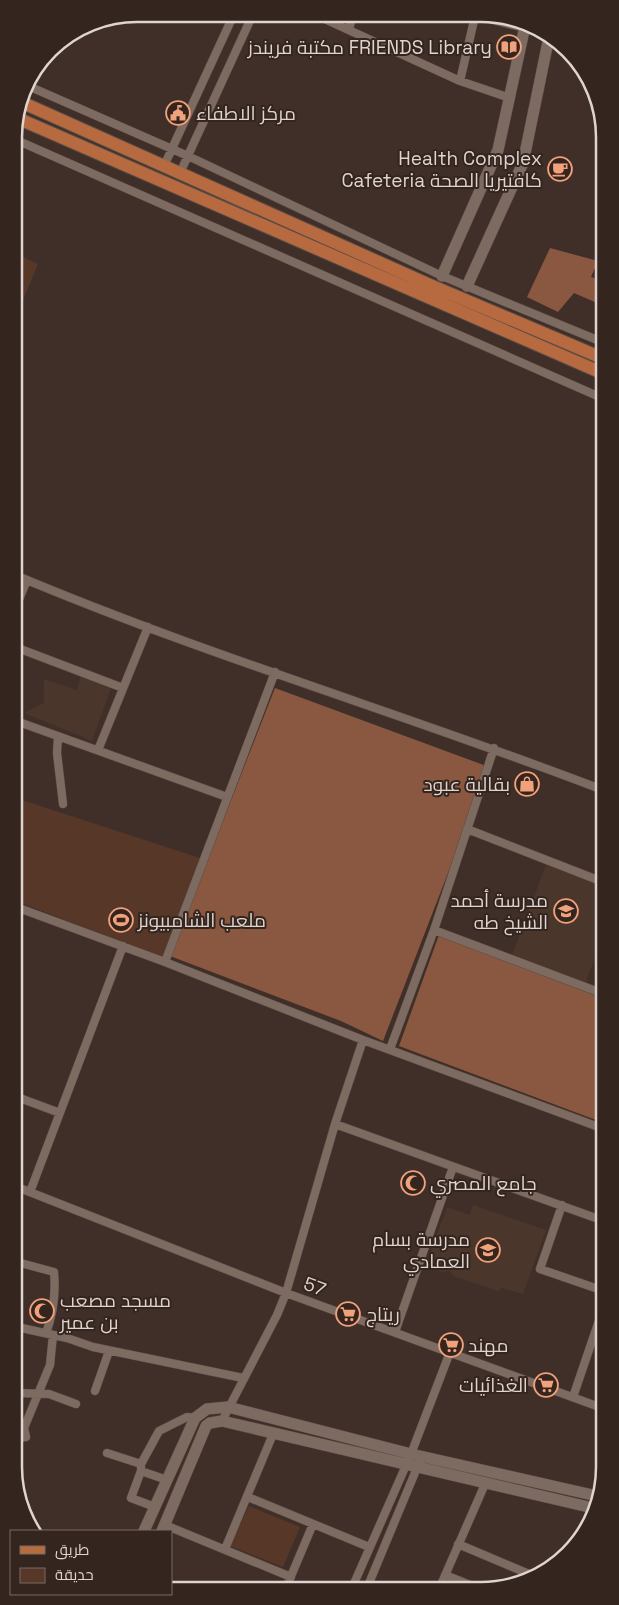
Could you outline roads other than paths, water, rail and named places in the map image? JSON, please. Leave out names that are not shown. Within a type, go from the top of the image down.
[{"type":"main road","points":[[442,276],[498,150],[524,31]]},
{"type":"main road","points":[[468,286],[523,163],[548,44]]},
{"type":"main road","points":[[27,105],[430,285],[596,355]]},
{"type":"main road","points":[[23,121],[596,370]]},
{"type":"main road","points":[[144,1530],[195,1418],[207,1409],[228,1407],[416,1455],[593,1495]]},
{"type":"main road","points":[[163,1528],[206,1426],[210,1422],[222,1421],[418,1469],[590,1507]]},
{"type":"street","points":[[164,166],[230,22]]},
{"type":"street","points":[[180,173],[249,22]]},
{"type":"street","points":[[332,22],[460,80],[510,98]]},
{"type":"street","points":[[349,29],[351,22]]},
{"type":"street","points":[[460,80],[474,22]]},
{"type":"street","points":[[33,88],[171,148],[442,276],[596,339]]},
{"type":"street","points":[[23,143],[596,395]]},
{"type":"street","points":[[23,578],[148,627],[494,748],[596,787]]},
{"type":"street","points":[[23,590],[27,580]]},
{"type":"street","points":[[98,750],[148,627]]},
{"type":"street","points":[[23,650],[123,688]]},
{"type":"street","points":[[165,962],[275,672]]},
{"type":"street","points":[[23,726],[58,736],[227,797]]},
{"type":"street","points":[[58,736],[57,753],[62,804]]},
{"type":"street","points":[[390,1049],[434,930],[494,748]]},
{"type":"street","points":[[468,829],[596,879]]},
{"type":"street","points":[[22,909],[596,1127]]},
{"type":"street","points":[[434,930],[596,991]]},
{"type":"street","points":[[30,1192],[123,946]]},
{"type":"street","points":[[222,1421],[277,1315],[286,1293],[335,1124],[363,1040]]},
{"type":"street","points":[[22,1099],[60,1113]]},
{"type":"street","points":[[335,1124],[596,1218]]},
{"type":"street","points":[[395,1332],[453,1167]]},
{"type":"street","name":"57","points":[[22,1189],[286,1293],[596,1406]]},
{"type":"street","points":[[562,1206],[540,1269],[596,1288]]},
{"type":"street","points":[[22,1263],[63,1273]]},
{"type":"street","points":[[22,1437],[26,1437],[24,1428],[50,1365],[50,1334],[56,1291],[54,1272]]},
{"type":"street","points":[[22,1328],[109,1351],[243,1378]]},
{"type":"street","points":[[573,1398],[596,1335]]},
{"type":"street","points":[[95,1391],[109,1351]]},
{"type":"street","points":[[355,1582],[406,1466],[416,1455],[450,1352]]},
{"type":"street","points":[[22,1393],[40,1393],[76,1404]]},
{"type":"street","points":[[155,1507],[131,1498],[141,1467],[158,1431],[187,1417],[195,1418]]},
{"type":"street","points":[[225,1549],[273,1434]]},
{"type":"street","points":[[107,1453],[167,1480]]},
{"type":"street","points":[[370,1582],[418,1469],[416,1455]]},
{"type":"street","points":[[443,1582],[485,1484]]},
{"type":"street","points":[[248,1497],[370,1547]]},
{"type":"street","points":[[289,1582],[312,1524]]},
{"type":"street","points":[[172,1531],[225,1549],[291,1577]]},
{"type":"street","points":[[458,1544],[527,1573]]},
{"type":"street","points":[[446,1575],[463,1582]]},
{"type":"place","name":"مكتبة فريندز FRIENDS Library","points":[[509,47]]},
{"type":"place","name":"مركز الاطفاء","points":[[178,113]]},
{"type":"place","name":"Health Complex Cafeteria كافتيريا الصحة","points":[[560,169]]},
{"type":"place","name":"بقالية عبود","points":[[527,784]]},
{"type":"place","name":"مدرسة أحمد الشيخ طه","points":[[566,911]]},
{"type":"place","name":"ملعب الشامبيونز","points":[[121,920]]},
{"type":"place","name":"جامع المصري","points":[[413,1183]]},
{"type":"place","name":"مدرسة بسام العمادي","points":[[488,1250]]},
{"type":"place","name":"مسجد مصعب بن عمير","points":[[42,1311]]},
{"type":"place","name":"ريتاج","points":[[348,1314]]},
{"type":"place","name":"مهند","points":[[451,1345]]},
{"type":"place","name":"الغذائيات","points":[[546,1385]]}]
